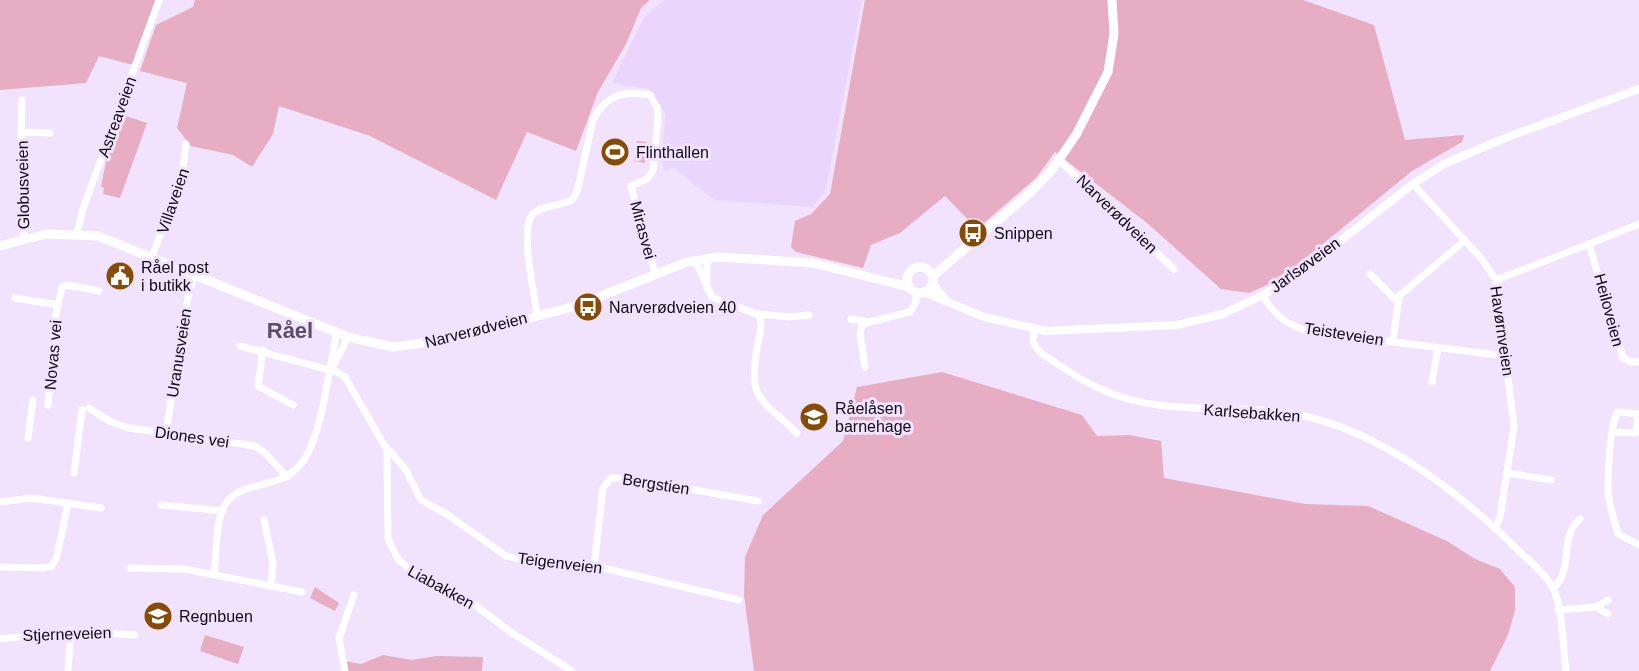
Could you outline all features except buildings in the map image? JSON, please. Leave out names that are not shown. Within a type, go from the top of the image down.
[{"type":"main road","points":[[909,274],[917,290],[930,276],[944,268],[1021,200],[1059,160],[1089,114],[1108,72],[1114,34],[1112,0]]},
{"type":"main road","name":"Narverødveien","points":[[0,246],[46,234],[77,233],[107,239],[337,332],[381,345],[409,346],[445,340],[594,300],[656,273],[707,258],[730,256],[794,261],[891,282],[917,290]]},
{"type":"main road","points":[[891,282],[918,267],[930,276]]},
{"type":"street","name":"Astreaveien","points":[[77,233],[86,199],[159,0]]},
{"type":"street","name":"Jarlsøveien","points":[[917,290],[984,317],[1034,329],[1065,331],[1177,325],[1223,314],[1263,295],[1299,273],[1413,184],[1461,156],[1639,89]]},
{"type":"street","name":"Mirasvei","points":[[537,315],[527,243],[529,221],[539,210],[572,200],[577,192],[593,120],[599,110],[616,95],[630,92],[650,95],[657,107],[653,170],[647,179],[631,186],[656,273]]},
{"type":"street","name":"Globusveien","points":[[22,100],[24,238]]},
{"type":"street","name":"Globusveien","points":[[21,132],[50,133]]},
{"type":"street","name":"Villaveien","points":[[153,256],[182,175],[186,144]]},
{"type":"street","name":"Narverødveien","points":[[1059,160],[1174,270]]},
{"type":"street","name":"Havørnveien","points":[[1413,184],[1480,257],[1496,280],[1514,421],[1507,473],[1496,527]]},
{"type":"street","points":[[1496,280],[1639,224]]},
{"type":"street","points":[[1393,341],[1398,302],[1405,289],[1464,241]]},
{"type":"street","name":"Heiloveien","points":[[1589,244],[1623,358],[1631,363],[1639,362]]},
{"type":"street","points":[[707,258],[707,291]]},
{"type":"street","points":[[695,260],[707,291],[719,302],[758,314],[789,317],[809,315]]},
{"type":"street","name":"Uranusveien","points":[[166,433],[185,310],[194,274]]},
{"type":"street","points":[[1370,274],[1398,302]]},
{"type":"street","name":"Jarlsøveien","points":[[930,276],[945,300]]},
{"type":"street","name":"Novas vei","points":[[48,405],[58,305],[64,285],[99,291]]},
{"type":"street","points":[[850,319],[865,321],[910,312],[916,301],[917,290]]},
{"type":"street","name":"Teisteveien","points":[[1263,295],[1278,315],[1293,326],[1322,334],[1505,356]]},
{"type":"street","name":"Novas vei","points":[[15,298],[58,305]]},
{"type":"street","points":[[758,314],[762,325],[754,382],[756,394],[797,432]]},
{"type":"street","points":[[865,321],[860,334],[865,367]]},
{"type":"street","name":"Karlsebakken","points":[[1034,329],[1033,342],[1040,352],[1086,383],[1115,397],[1180,409],[1310,417],[1364,436],[1427,476],[1496,527],[1535,566],[1553,588],[1566,671]]},
{"type":"street","points":[[214,574],[222,511],[230,499],[240,491],[287,477],[298,468],[308,453],[331,370],[337,332]]},
{"type":"street","points":[[331,370],[348,336]]},
{"type":"street","points":[[240,346],[331,370]]},
{"type":"street","points":[[1432,382],[1438,347]]},
{"type":"street","points":[[262,350],[258,386],[293,405]]},
{"type":"street","name":"Liabakken","points":[[331,370],[347,380],[387,450],[388,539],[403,566],[418,577],[463,596],[512,633],[572,671]]},
{"type":"street","points":[[28,438],[33,400]]},
{"type":"street","name":"Diones vei","points":[[74,473],[86,409],[115,424],[255,446],[265,453],[287,477]]},
{"type":"street","points":[[1613,432],[1608,494],[1618,534],[1639,545]]},
{"type":"street","name":"Teigenveien","points":[[387,450],[401,463],[424,503],[446,514],[506,556],[540,564],[594,567],[739,600]]},
{"type":"street","points":[[1507,473],[1551,480]]},
{"type":"street","name":"Bergstien","points":[[594,567],[603,488],[611,478],[626,478],[758,501]]},
{"type":"street","points":[[0,502],[32,498],[101,508]]},
{"type":"street","points":[[0,567],[44,568],[54,564],[68,503]]},
{"type":"street","points":[[162,505],[222,511]]},
{"type":"street","points":[[1553,588],[1558,584],[1564,568],[1572,526],[1580,519]]},
{"type":"street","points":[[264,520],[272,558],[271,586]]},
{"type":"street","points":[[130,568],[171,567],[302,592]]},
{"type":"street","points":[[345,671],[339,638],[354,595]]},
{"type":"street","points":[[1558,610],[1596,607],[1608,600]]},
{"type":"street","points":[[1596,607],[1608,614]]},
{"type":"street","points":[[68,671],[71,631]]},
{"type":"street","name":"Stjerneveien","points":[[0,639],[71,631],[135,634]]},
{"type":"shaded area","points":[[0,0],[156,0],[133,65],[99,56],[86,83],[0,90]]},
{"type":"shaded area","points":[[195,0],[650,0],[641,8],[626,44],[598,92],[576,151],[527,132],[496,200],[370,136],[279,106],[273,134],[252,167],[233,155],[191,146],[177,128],[187,83],[140,71],[156,25],[193,7]]},
{"type":"shaded area","points":[[664,0],[862,0],[826,188],[813,207],[714,200],[674,168],[665,171],[661,160],[666,114],[649,89],[612,83],[644,17]]},
{"type":"shaded area","points":[[865,0],[1303,0],[1374,25],[1405,140],[1464,135],[1462,142],[1412,171],[1280,279],[1249,293],[1221,289],[1147,223],[1055,152],[1036,178],[977,229],[945,196],[900,233],[871,245],[863,268],[796,252],[791,247],[795,221],[811,214],[830,194]]},
{"type":"shaded area","points":[[120,114],[147,123],[120,198],[103,194],[104,188],[101,187],[108,151]]},
{"type":"shaded area","points":[[637,141],[647,142],[645,163],[634,161]]},
{"type":"shaded area","points":[[942,372],[1082,415],[1097,436],[1129,435],[1161,441],[1164,478],[1305,504],[1368,506],[1447,541],[1475,559],[1500,569],[1515,587],[1515,610],[1508,635],[1490,671],[754,671],[744,595],[745,557],[763,515],[843,441],[857,387]]},
{"type":"shaded area","points":[[315,587],[339,603],[335,611],[310,598]]},
{"type":"shaded area","points":[[205,635],[244,647],[238,664],[200,651]]},
{"type":"shaded area","points":[[383,655],[412,660],[437,656],[483,657],[482,671],[348,671],[346,661],[361,664]]},
{"type":"place","name":"Flinthallen","points":[[615,152]]},
{"type":"place","name":"Snippen","points":[[973,233]]},
{"type":"place","name":"Råel post i butikk","points":[[120,276]]},
{"type":"place","name":"Narverødveien 40","points":[[588,307]]},
{"type":"place","name":"Råelåsen barnehage","points":[[814,417]]},
{"type":"place","name":"Regnbuen","points":[[158,616]]},
{"type":"district","name":"Råel","points":[[290,330]]}]
